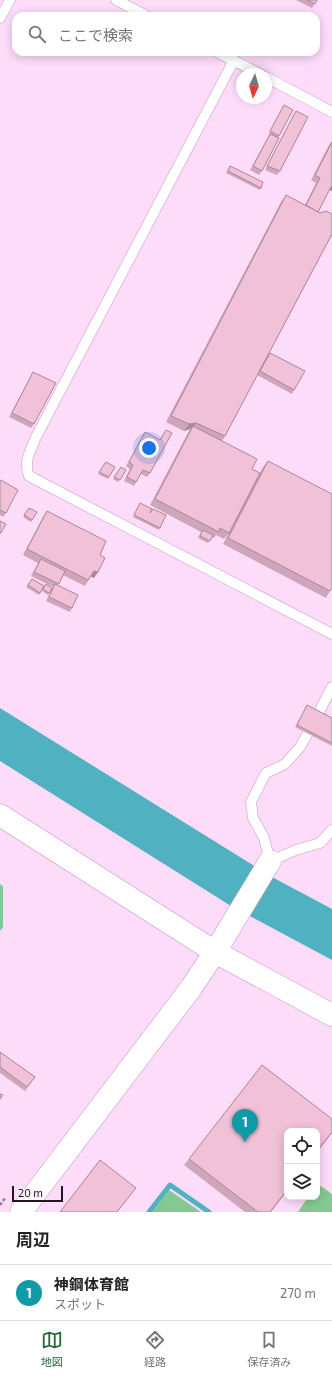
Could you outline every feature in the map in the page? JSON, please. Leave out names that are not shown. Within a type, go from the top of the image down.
[{"type":"street","points":[[0,815],[215,952],[332,1015]]},
{"type":"street","points":[[21,1212],[191,988],[230,928],[270,861]]},
{"type":"lane","points":[[0,18],[10,0]]},
{"type":"lane","points":[[116,0],[139,12]]},
{"type":"lane","points":[[226,56],[249,68]]},
{"type":"lane","points":[[234,60],[36,437],[26,460],[26,469],[29,476],[332,634]]},
{"type":"lane","points":[[272,80],[332,112]]},
{"type":"lane","points":[[318,714],[332,688]]},
{"type":"lane","points":[[308,733],[300,747],[285,764],[266,773],[251,802],[253,818],[264,838],[270,861],[296,850],[320,843],[332,830]]},
{"type":"green space","points":[[0,884],[3,886],[3,927],[0,931]]},
{"type":"green space","points":[[320,1185],[332,1194],[332,1212],[298,1212],[306,1200],[320,1200]]},
{"type":"green space","points":[[169,1190],[201,1212],[152,1212]]},
{"type":"water","points":[[0,708],[272,877],[332,909],[332,960],[231,906],[0,761]]},
{"type":"building","points":[[307,0],[317,0],[315,4]]},
{"type":"building","points":[[284,105],[293,110],[279,136],[270,131]]},
{"type":"building","points":[[296,111],[308,117],[280,171],[267,166]]},
{"type":"building","points":[[270,134],[279,138],[262,171],[253,166]]},
{"type":"building","points":[[332,142],[332,185],[318,212],[306,205],[320,178],[315,175]]},
{"type":"building","points":[[230,166],[263,182],[261,188],[228,171]]},
{"type":"building","points":[[286,195],[320,213],[326,211],[332,214],[332,234],[225,436],[196,423],[189,424],[171,416]]},
{"type":"building","points":[[270,353],[305,371],[294,390],[260,371]]},
{"type":"building","points":[[33,372],[56,383],[34,424],[12,413]]},
{"type":"building","points":[[193,426],[257,459],[252,469],[260,473],[229,533],[220,528],[219,532],[155,499]]},
{"type":"building","points":[[166,430],[172,433],[150,473],[143,470],[136,482],[127,477],[133,465],[129,462],[145,432],[160,440]]},
{"type":"building","points":[[268,461],[332,494],[332,588],[330,591],[228,538]]},
{"type":"building","points":[[106,462],[115,467],[109,477],[99,472]]},
{"type":"building","points":[[121,467],[126,470],[120,480],[114,477]]},
{"type":"building","points":[[1,480],[18,490],[6,513],[0,510]]},
{"type":"building","points":[[140,503],[152,509],[150,513],[153,509],[166,515],[160,528],[134,515]]},
{"type":"building","points":[[29,508],[37,512],[32,520],[24,515]]},
{"type":"building","points":[[47,511],[106,541],[100,555],[105,558],[98,572],[94,571],[88,580],[27,549]]},
{"type":"building","points":[[0,521],[6,524],[1,533],[0,533]]},
{"type":"building","points":[[203,530],[213,535],[210,541],[200,536]]},
{"type":"building","points":[[41,559],[65,571],[59,584],[34,572]]},
{"type":"building","points":[[32,579],[44,586],[40,593],[28,585]]},
{"type":"building","points":[[46,584],[52,588],[49,593],[43,589]]},
{"type":"building","points":[[55,584],[78,595],[72,608],[49,597]]},
{"type":"building","points":[[307,705],[332,718],[332,743],[297,725]]},
{"type":"building","points":[[0,1052],[35,1077],[27,1087],[0,1067]]},
{"type":"building","points":[[262,1065],[332,1119],[332,1132],[320,1147],[320,1128],[284,1128],[284,1194],[270,1212],[258,1212],[189,1159]]},
{"type":"building","points":[[100,1160],[136,1188],[117,1212],[60,1212]]},
{"type":"waterway","points":[[149,1212],[170,1185],[209,1212]]},
{"type":"place","name":"神鋼体育館","points":[[245,1142]]}]
